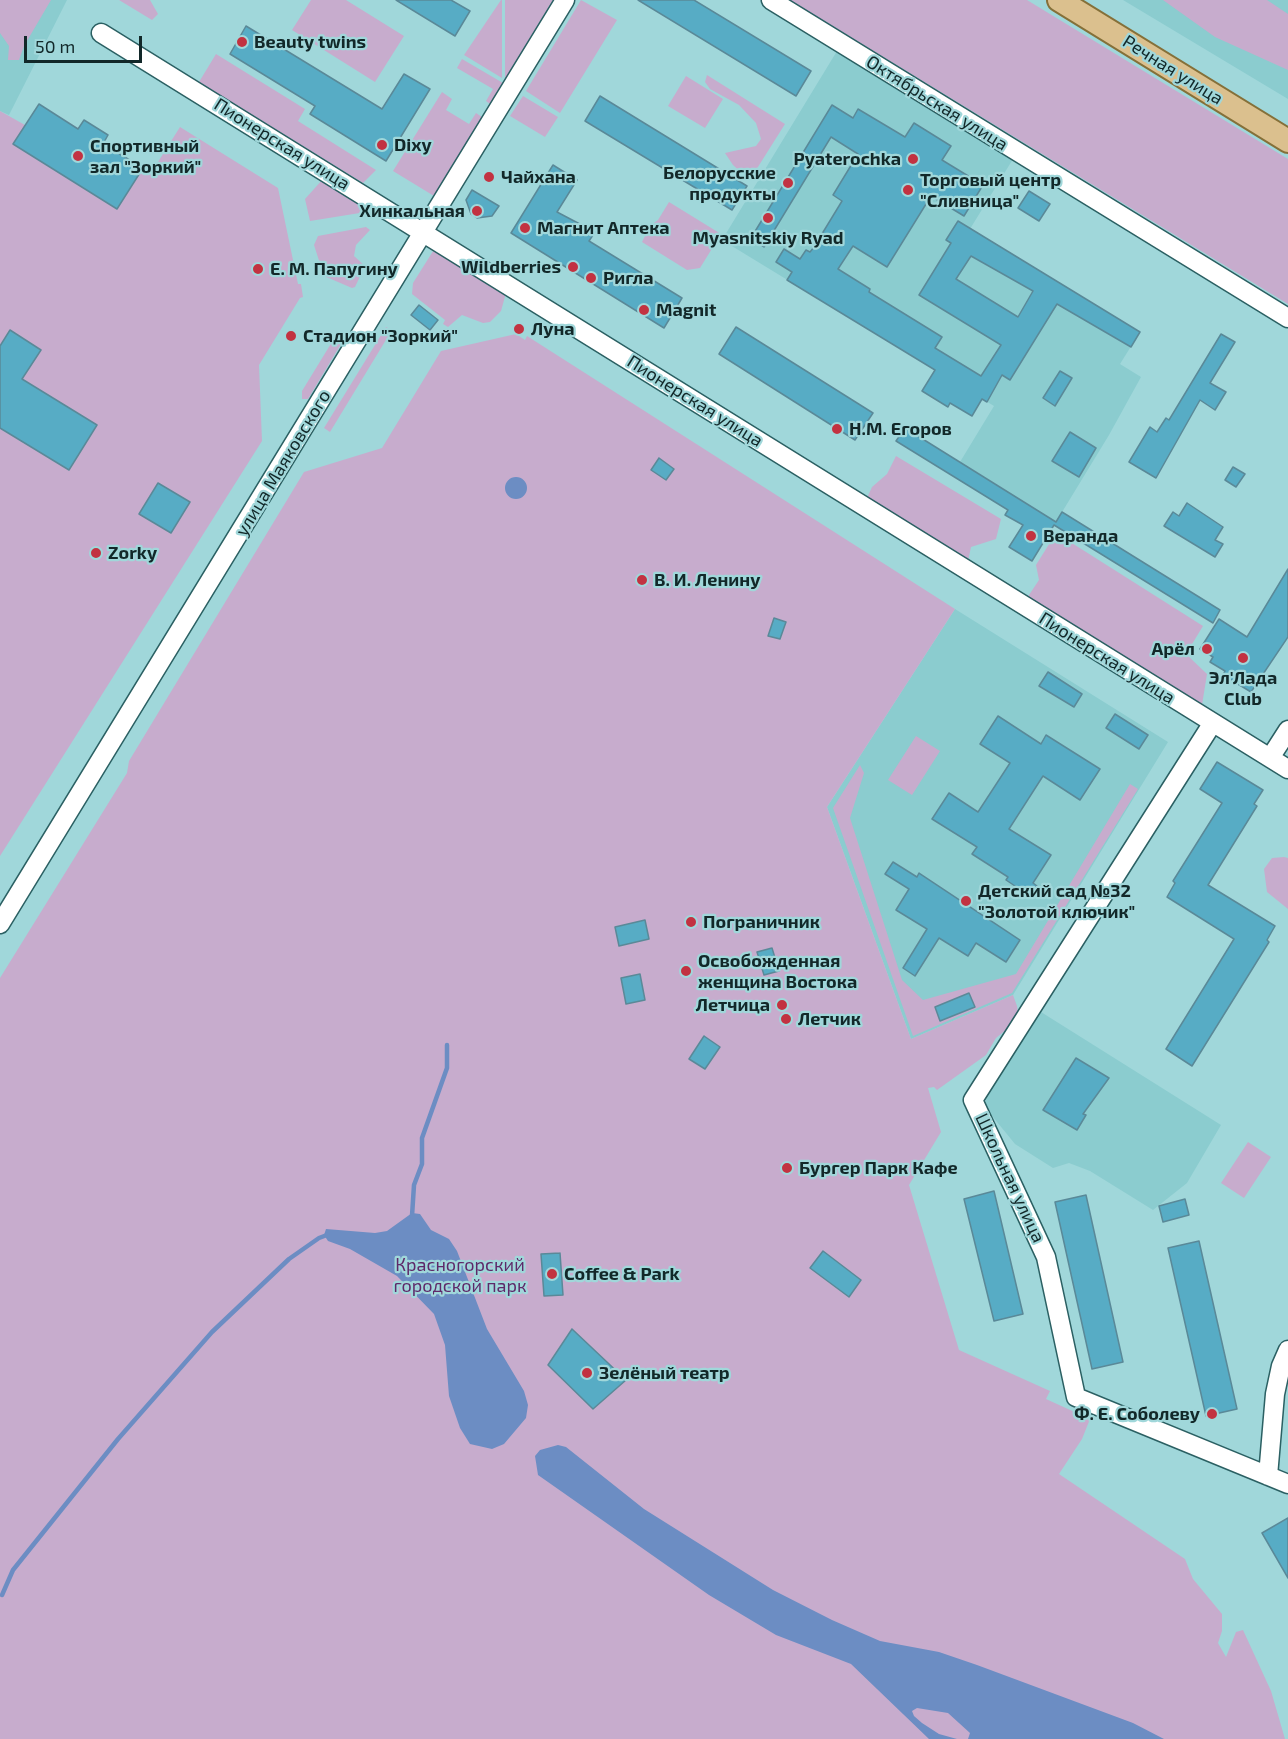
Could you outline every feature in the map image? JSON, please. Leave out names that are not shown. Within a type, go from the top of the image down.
[{"type":"main road","name":"Речная улица","points":[[1059,0],[1288,141]]},
{"type":"street","name":"улица Маяковского","points":[[0,924],[565,0]]},
{"type":"street","name":"Октябрьская улица","points":[[771,0],[1288,318]]},
{"type":"street","name":"Пионерская улица","points":[[101,33],[1212,724],[1288,769]]},
{"type":"street","name":"Школьная улица","points":[[1212,724],[974,1100],[1047,1257],[1076,1397],[1288,1484]]},
{"type":"street","points":[[1270,758],[1288,730]]},
{"type":"street","points":[[1268,1476],[1275,1394],[1281,1366],[1288,1350]]},
{"type":"shaded area","points":[[0,0],[67,0],[9,115],[0,111]]},
{"type":"shaded area","points":[[1123,0],[1288,0],[1288,99]]},
{"type":"shaded area","points":[[837,51],[1013,159],[970,229],[1140,332],[1120,364],[1141,377],[1056,522],[960,462],[994,406],[722,240]]},
{"type":"shaded area","points":[[516,477],[524,480],[527,488],[524,496],[516,499],[508,496],[505,488],[508,480]]},
{"type":"shaded area","name":"Детский сад №32 \"Золотой ключик\"","points":[[955,609],[1168,742],[1013,995],[911,1039],[827,807]]},
{"type":"shaded area","points":[[1041,1012],[1221,1125],[1187,1183],[1153,1210],[1090,1171],[1069,1163],[1053,1168],[1015,1144],[984,1106],[988,1094]]},
{"type":"shaded area","points":[[412,1213],[420,1214],[431,1230],[449,1239],[457,1251],[487,1329],[524,1391],[528,1405],[526,1418],[504,1444],[492,1449],[470,1444],[460,1428],[449,1396],[445,1345],[434,1314],[397,1276],[350,1249],[328,1241],[324,1235],[326,1229],[375,1233],[387,1231]]},
{"type":"shaded area","points":[[558,1445],[566,1447],[644,1509],[773,1590],[832,1620],[880,1641],[939,1652],[977,1665],[1133,1723],[1164,1739],[968,1739],[970,1733],[948,1713],[917,1708],[912,1711],[922,1723],[939,1734],[957,1739],[929,1739],[851,1664],[776,1635],[709,1595],[538,1475],[535,1456],[540,1450]]},
{"type":"green space","points":[[0,0],[51,0],[24,46],[19,60],[8,60],[9,46],[0,33]]},
{"type":"green space","points":[[119,0],[150,0],[158,14],[152,20]]},
{"type":"green space","points":[[311,0],[346,0],[404,36],[375,82],[292,30]]},
{"type":"green space","points":[[502,0],[502,78],[464,55]]},
{"type":"green space","points":[[505,0],[553,0],[505,79]]},
{"type":"green space","points":[[581,0],[617,20],[560,113],[526,91]]},
{"type":"green space","points":[[790,0],[1027,0],[1288,159],[1288,304]]},
{"type":"green space","points":[[1163,0],[1267,0],[1288,14],[1288,70],[1215,37]]},
{"type":"green space","points":[[216,54],[305,109],[298,121],[376,170],[363,183],[199,82]]},
{"type":"green space","points":[[462,59],[503,83],[490,104],[486,101],[493,89],[457,68]]},
{"type":"green space","points":[[707,75],[785,124],[751,178],[746,177],[733,165],[725,153],[756,146],[761,139],[756,123],[739,105],[710,89],[705,82]]},
{"type":"green space","points":[[686,76],[723,99],[705,128],[668,106]]},
{"type":"green space","points":[[442,92],[452,99],[446,110],[469,124],[476,113],[482,117],[434,196],[393,171]]},
{"type":"green space","points":[[523,96],[558,117],[545,137],[510,116]]},
{"type":"green space","name":"Zorky","points":[[39,104],[78,128],[84,120],[108,135],[103,144],[151,173],[180,127],[278,188],[298,284],[301,284],[303,297],[300,298],[259,365],[262,441],[0,856],[0,111],[25,125]]},
{"type":"green space","points":[[323,179],[369,207],[366,212],[310,221],[305,199]]},
{"type":"green space","points":[[669,202],[721,234],[700,268],[687,270],[642,242],[650,226],[658,220]]},
{"type":"green space","points":[[366,227],[370,230],[356,245],[354,256],[365,266],[355,287],[352,288],[324,276],[314,245],[318,236]]},
{"type":"green space","points":[[435,248],[506,293],[501,311],[490,322],[483,323],[462,315],[448,327],[443,324],[445,320],[412,294],[413,283]]},
{"type":"green space","points":[[386,327],[392,330],[330,432],[324,428]]},
{"type":"green space","name":"Красногорский городской парк","points":[[516,334],[525,340],[527,336],[955,609],[827,807],[911,1039],[1013,995],[1017,1006],[1019,1019],[996,1038],[986,1055],[937,1090],[934,1087],[928,1088],[941,1132],[909,1185],[959,1350],[1050,1391],[1046,1399],[1090,1419],[1082,1439],[1059,1474],[1185,1559],[1193,1579],[1222,1614],[1222,1631],[1218,1643],[1226,1657],[1236,1632],[1243,1630],[1271,1691],[1285,1739],[0,1739],[0,978],[127,773],[129,761],[304,472],[382,448],[441,351]]},
{"type":"green space","points":[[342,335],[344,339],[308,399],[302,399],[302,391],[335,337]]},
{"type":"green space","points":[[896,456],[1001,519],[996,539],[971,547],[968,561],[867,498],[872,487],[887,474]]},
{"type":"green space","points":[[1056,533],[1203,626],[1186,654],[1207,674],[1202,705],[1027,598],[1039,580],[1036,565]]},
{"type":"green space","points":[[916,736],[940,751],[912,795],[888,780]]},
{"type":"green space","points":[[860,765],[864,773],[850,818],[902,980],[923,1000],[1016,974],[1130,784],[1138,789],[1012,993],[913,1036],[833,808]]},
{"type":"green space","points":[[1272,858],[1288,858],[1288,909],[1267,892],[1264,869]]},
{"type":"green space","points":[[1248,1142],[1271,1157],[1244,1198],[1221,1183]]},
{"type":"building","points":[[396,0],[451,0],[470,11],[455,36]]},
{"type":"building","points":[[638,0],[694,0],[811,71],[796,96]]},
{"type":"building","points":[[246,26],[382,109],[404,74],[430,89],[386,161],[310,114],[315,106],[230,54]]},
{"type":"building","points":[[600,96],[747,186],[732,210],[585,121]]},
{"type":"building","name":"Спортивный зал \"Зоркий\"","points":[[39,104],[78,129],[84,120],[108,135],[103,144],[143,168],[117,209],[13,144]]},
{"type":"building","points":[[832,105],[853,118],[858,109],[905,137],[914,123],[951,146],[942,160],[983,185],[964,216],[931,196],[887,267],[853,246],[838,269],[870,289],[869,292],[942,337],[935,348],[981,376],[1001,345],[919,295],[951,243],[946,240],[958,221],[1140,332],[1131,347],[1057,304],[1010,380],[1002,375],[987,402],[982,399],[972,416],[950,403],[948,407],[922,391],[935,370],[787,280],[792,272],[776,262],[784,249],[800,259],[806,250],[810,252],[814,247],[842,201],[833,195],[858,154],[831,137],[764,247],[751,238]],"holes":[[[971,256],[1033,291],[1018,317],[956,279]]]},
{"type":"building","points":[[553,165],[577,180],[557,212],[595,232],[589,241],[682,298],[664,328],[511,233]]},
{"type":"building","points":[[472,190],[499,206],[492,216],[477,218],[471,214],[466,200]]},
{"type":"building","points":[[1029,191],[1050,204],[1039,221],[1018,208]]},
{"type":"building","points":[[419,305],[438,320],[430,330],[411,315]]},
{"type":"building","points":[[736,327],[873,413],[855,440],[719,354]]},
{"type":"building","points":[[10,330],[41,350],[22,379],[97,425],[69,470],[0,428],[0,346]]},
{"type":"building","points":[[1221,334],[1235,342],[1210,383],[1226,392],[1215,410],[1200,400],[1156,478],[1129,462],[1150,427],[1157,432],[1166,418],[1169,420]]},
{"type":"building","points":[[1060,371],[1072,378],[1055,406],[1043,398]]},
{"type":"building","points":[[905,428],[1056,522],[1062,512],[1220,610],[1213,623],[1054,525],[1032,561],[1009,547],[1023,525],[1005,515],[1008,510],[896,441]]},
{"type":"building","points":[[1070,432],[1096,448],[1079,477],[1052,461]]},
{"type":"building","points":[[659,458],[674,469],[666,480],[651,470]]},
{"type":"building","points":[[1233,467],[1245,474],[1236,487],[1225,480]]},
{"type":"building","points":[[158,483],[190,502],[171,533],[139,514]]},
{"type":"building","points":[[1187,503],[1223,527],[1215,540],[1223,544],[1215,557],[1164,526],[1173,512],[1179,516]]},
{"type":"building","points":[[1288,569],[1288,637],[1251,692],[1223,675],[1225,671],[1210,662],[1213,657],[1200,649],[1219,619],[1247,637]]},
{"type":"building","points":[[774,618],[786,622],[780,639],[768,636]]},
{"type":"building","points":[[1048,672],[1082,694],[1074,707],[1039,686]]},
{"type":"building","points":[[1115,714],[1148,735],[1139,749],[1106,728]]},
{"type":"building","points":[[998,716],[1041,744],[1046,735],[1100,769],[1080,800],[1043,776],[1009,829],[1051,855],[1033,883],[1037,886],[1030,896],[1006,880],[1008,877],[972,854],[977,847],[932,819],[949,793],[978,812],[1010,763],[980,744]]},
{"type":"building","points":[[1217,762],[1263,790],[1254,804],[1257,806],[1208,885],[1275,926],[1267,940],[1269,942],[1192,1066],[1166,1049],[1234,939],[1167,897],[1175,883],[1173,881],[1222,803],[1200,789]]},
{"type":"building","points":[[893,862],[917,877],[919,873],[1020,940],[1006,962],[976,943],[968,956],[939,938],[915,976],[903,968],[927,929],[896,910],[909,889],[885,874]]},
{"type":"building","points":[[645,920],[649,939],[619,946],[615,927]]},
{"type":"building","points":[[772,948],[779,971],[764,975],[757,952]]},
{"type":"building","points":[[640,974],[645,1000],[626,1004],[621,978]]},
{"type":"building","points":[[969,993],[975,1007],[940,1021],[935,1007]]},
{"type":"building","points":[[704,1036],[720,1047],[705,1069],[689,1059]]},
{"type":"building","points":[[1076,1058],[1109,1078],[1083,1114],[1086,1115],[1077,1130],[1043,1110]]},
{"type":"building","points":[[994,1191],[1023,1314],[994,1321],[964,1199]]},
{"type":"building","points":[[1086,1195],[1123,1362],[1092,1369],[1055,1202]]},
{"type":"building","points":[[1185,1199],[1189,1215],[1163,1222],[1159,1206]]},
{"type":"building","points":[[1199,1241],[1237,1409],[1206,1416],[1168,1248]]},
{"type":"building","points":[[823,1251],[861,1280],[849,1297],[810,1268]]},
{"type":"building","name":"Coffee & Park","points":[[560,1253],[563,1295],[544,1296],[541,1254]]},
{"type":"building","name":"Зелёный театр","points":[[572,1329],[626,1380],[593,1409],[548,1365]]},
{"type":"building","points":[[1288,1518],[1288,1578],[1262,1533]]},
{"type":"waterway","points":[[412,1216],[414,1185],[422,1164],[422,1138],[447,1068],[447,1045]]},
{"type":"waterway","points":[[2,1595],[13,1570],[118,1439],[212,1332],[289,1259],[327,1235]]},
{"type":"place","name":"Beauty twins","points":[[242,42]]},
{"type":"place","name":"Dixy","points":[[382,145]]},
{"type":"place","name":"Спортивный зал \"Зоркий\"","points":[[78,156]]},
{"type":"place","name":"Pyaterochka","points":[[913,159]]},
{"type":"place","name":"Чайхана","points":[[489,177]]},
{"type":"place","name":"Белорусские продукты","points":[[788,183]]},
{"type":"place","name":"Торговый центр \"Сливница\"","points":[[908,190]]},
{"type":"place","name":"Хинкальная","points":[[477,211]]},
{"type":"place","name":"Myasnitskiy Ryad","points":[[768,218]]},
{"type":"place","name":"Магнит Аптека","points":[[525,228]]},
{"type":"place","name":"Wildberries","points":[[573,267]]},
{"type":"place","name":"Е. М. Папугину","points":[[258,269]]},
{"type":"place","name":"Ригла","points":[[591,278]]},
{"type":"place","name":"Magnit","points":[[644,310]]},
{"type":"place","name":"Луна","points":[[519,329]]},
{"type":"place","name":"Стадион \"Зоркий\"","points":[[291,336]]},
{"type":"place","name":"Н.М. Егоров","points":[[837,429]]},
{"type":"place","name":"Веранда","points":[[1031,536]]},
{"type":"place","name":"Zorky","points":[[96,553]]},
{"type":"place","name":"В. И. Ленину","points":[[642,580]]},
{"type":"place","name":"Арёл","points":[[1207,649]]},
{"type":"place","name":"Эл'Лада Club","points":[[1243,658]]},
{"type":"place","name":"Детский сад №32 \"Золотой ключик\"","points":[[966,901]]},
{"type":"place","name":"Пограничник","points":[[691,922]]},
{"type":"place","name":"Освобожденная женщина Востока","points":[[686,971]]},
{"type":"place","name":"Летчица","points":[[782,1005]]},
{"type":"place","name":"Летчик","points":[[786,1019]]},
{"type":"place","name":"Бургер Парк Кафе","points":[[787,1168]]},
{"type":"place","name":"Coffee & Park","points":[[552,1274]]},
{"type":"place","name":"Зелёный театр","points":[[587,1373]]},
{"type":"place","name":"Ф. Е. Соболеву","points":[[1212,1414]]}]
